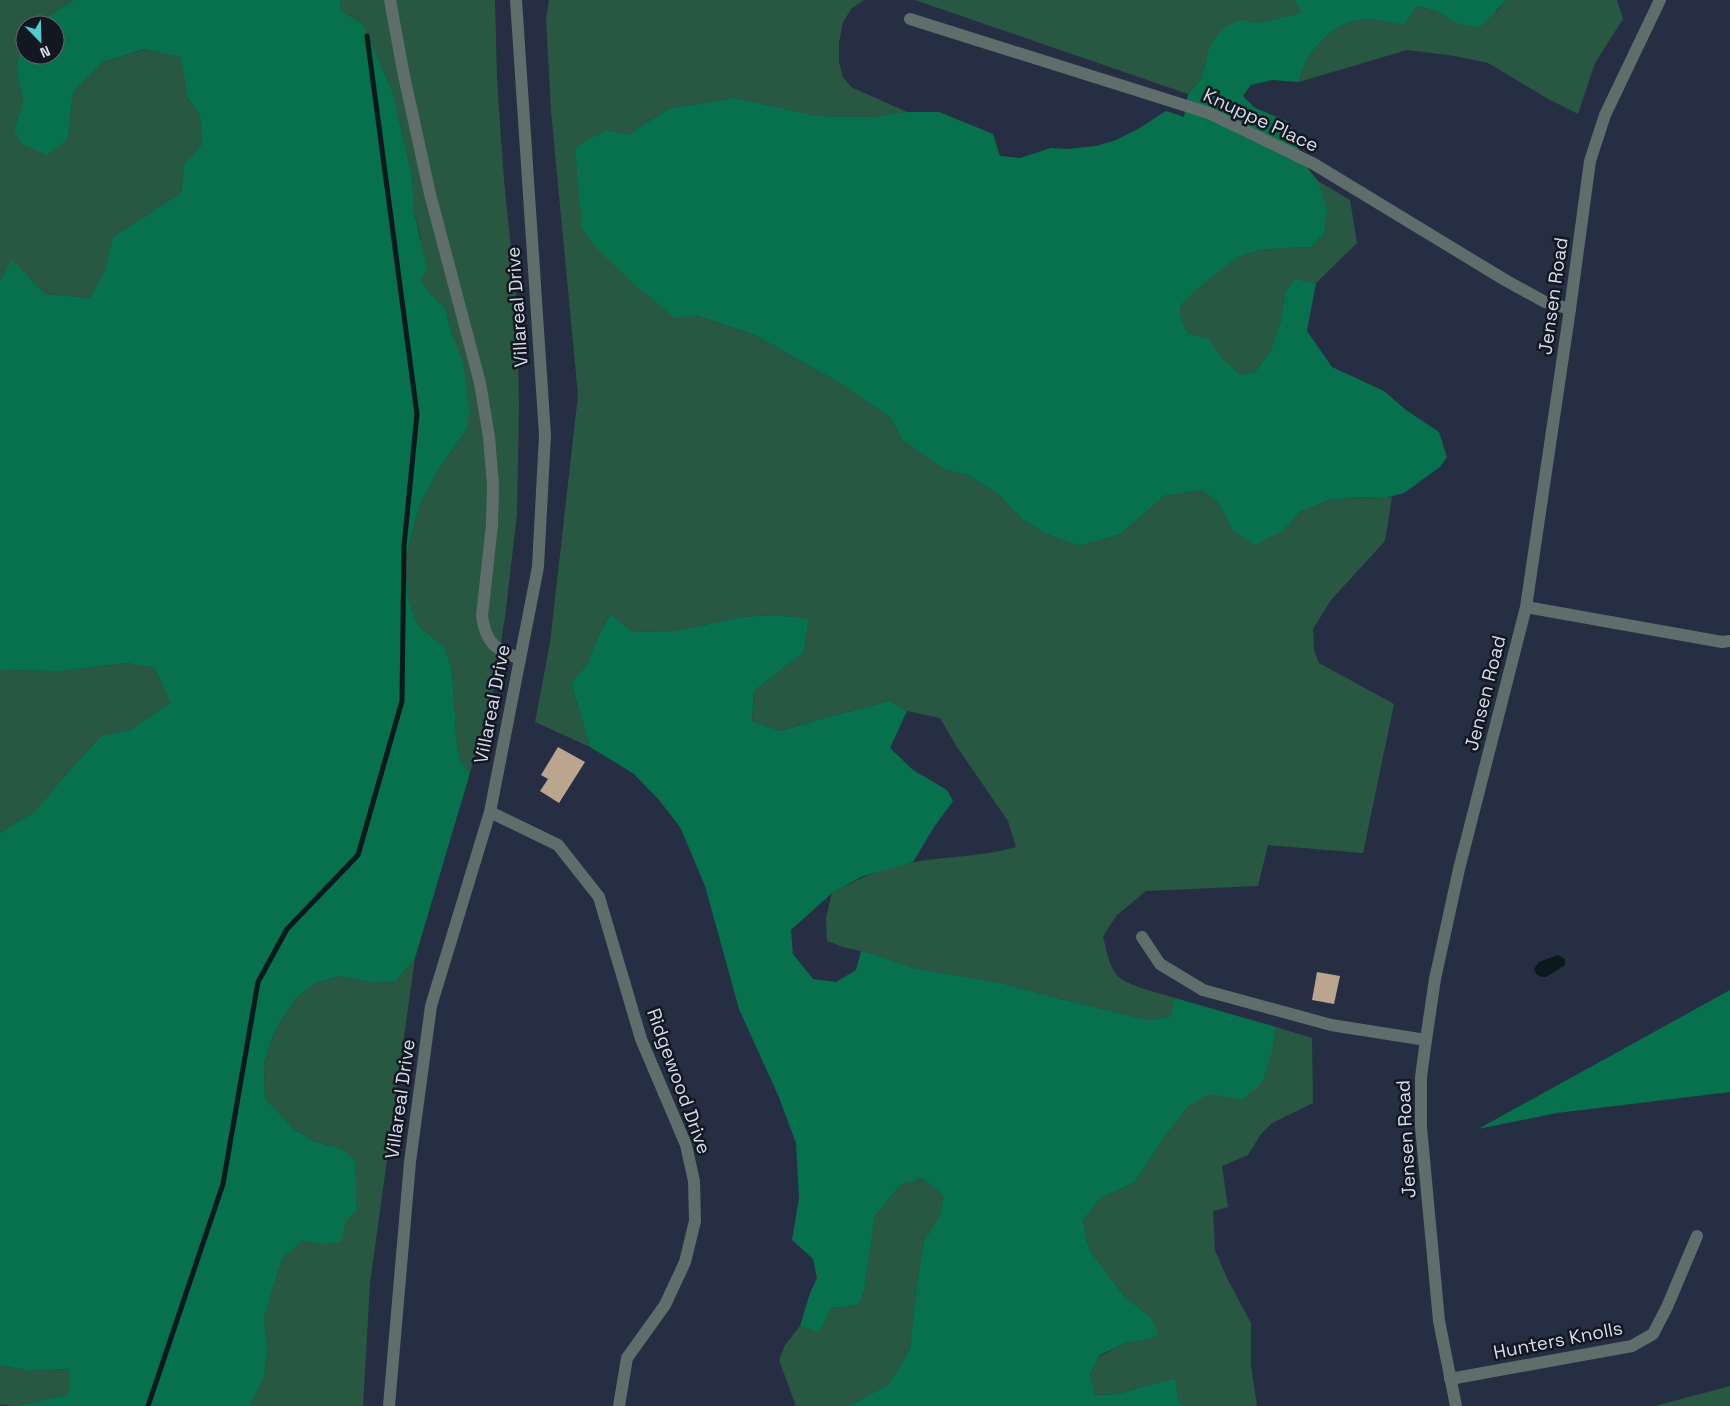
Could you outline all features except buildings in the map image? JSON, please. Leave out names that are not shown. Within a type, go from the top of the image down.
[{"type":"street","points":[[390,0],[404,76],[430,194],[480,384],[489,437],[493,485],[492,525],[482,616],[484,628],[487,638],[492,645],[520,660]]},
{"type":"street","name":"Villareal Drive","points":[[389,1406],[410,1162],[431,1006],[490,812],[538,567],[544,435],[516,0]]},
{"type":"street","name":"Jensen Road","points":[[1456,1406],[1439,1321],[1421,1127],[1421,1077],[1426,1040],[1435,978],[1459,869],[1526,607],[1590,161],[1605,115],[1660,0]]},
{"type":"street","name":"Knuppe Place","points":[[910,18],[1209,113],[1314,164],[1505,280],[1545,302],[1570,309]]},
{"type":"street","points":[[1526,607],[1722,642],[1730,641]]},
{"type":"street","name":"Ridgewood Drive","points":[[490,812],[558,845],[599,897],[641,1039],[686,1145],[694,1181],[695,1221],[685,1262],[665,1305],[627,1358],[618,1406]]},
{"type":"street","points":[[1142,937],[1160,964],[1203,990],[1331,1025],[1426,1040]]},
{"type":"street","name":"Hunters Knolls","points":[[1450,1379],[1632,1346],[1652,1334],[1667,1307],[1697,1236]]},
{"type":"green space","points":[[0,0],[74,0],[51,15],[15,15],[15,65],[18,65],[17,72],[23,102],[14,130],[68,140],[73,92],[103,62],[146,49],[181,56],[187,97],[200,116],[202,144],[184,164],[181,193],[113,237],[105,270],[90,298],[45,294],[12,261],[0,281]]},
{"type":"green space","points":[[74,0],[342,0],[340,10],[363,24],[393,93],[412,176],[414,211],[427,268],[421,279],[430,293],[445,308],[452,335],[463,362],[469,408],[467,429],[439,469],[420,504],[405,560],[408,598],[416,621],[422,629],[444,646],[452,669],[456,734],[460,761],[470,773],[415,958],[396,981],[374,983],[339,976],[316,983],[296,998],[275,1030],[264,1064],[265,1098],[293,1128],[313,1141],[342,1149],[355,1160],[357,1211],[346,1221],[341,1242],[320,1244],[302,1241],[282,1259],[264,1319],[268,1349],[264,1377],[250,1406],[17,1406],[69,1394],[69,1369],[28,1371],[0,1365],[0,833],[35,811],[101,736],[130,730],[170,703],[155,668],[126,663],[61,671],[0,670],[0,281],[12,260],[45,294],[90,298],[105,270],[113,237],[181,193],[184,164],[202,144],[200,116],[187,97],[181,57],[145,49],[103,62],[73,92],[68,139],[47,155],[22,144],[14,130],[23,102],[17,72],[18,65],[65,65],[65,15],[51,15]]},
{"type":"green space","points":[[342,0],[495,0],[497,80],[504,181],[517,306],[519,405],[517,514],[505,617],[492,698],[470,773],[460,761],[456,734],[452,669],[444,646],[422,629],[416,621],[408,598],[405,560],[420,504],[439,469],[467,429],[452,335],[445,308],[430,293],[421,279],[421,238],[414,211],[412,176],[393,93],[363,24],[340,10]]},
{"type":"green space","points":[[549,0],[864,0],[852,8],[843,22],[839,43],[839,62],[843,77],[851,87],[907,112],[871,117],[818,116],[735,98],[668,109],[629,134],[607,130],[696,315],[755,335],[843,385],[891,418],[902,440],[944,469],[969,476],[998,494],[1023,520],[1046,534],[1080,546],[1121,534],[1164,496],[1201,490],[1218,502],[1233,531],[1284,530],[1300,512],[1330,500],[1357,497],[1392,497],[1385,541],[1331,600],[1313,629],[1314,650],[1319,663],[1394,704],[1363,853],[1268,845],[1258,886],[1146,891],[1117,915],[1103,936],[1113,970],[1127,982],[1143,989],[1175,998],[1170,1017],[1148,1020],[1001,983],[912,968],[873,954],[827,941],[826,918],[832,893],[851,883],[871,874],[903,864],[978,855],[1016,847],[1008,821],[957,747],[940,718],[907,711],[890,701],[781,731],[752,721],[754,691],[804,652],[809,618],[771,615],[743,617],[674,631],[633,632],[610,614],[595,643],[588,663],[571,683],[590,747],[535,722],[550,643],[578,395],[551,111],[546,19]]},
{"type":"green space","points":[[915,0],[1294,0],[1303,13],[1258,23],[1240,19],[1209,47],[1201,79],[1188,94]]},
{"type":"green space","points":[[1294,0],[1507,0],[1480,27],[1458,24],[1438,12],[1417,6],[1404,25],[1371,19],[1350,22],[1333,31],[1317,46],[1305,63],[1299,82],[1272,80],[1251,85],[1243,96],[1255,108],[1289,122],[1296,137],[1301,160],[1318,181],[1327,208],[1325,232],[1311,247],[1256,251],[1239,257],[1182,304],[1180,315],[1188,333],[1210,339],[1221,357],[1241,375],[1255,372],[1271,350],[1281,320],[1285,292],[1295,279],[1316,283],[1307,331],[1332,367],[1384,391],[1406,410],[1439,432],[1447,457],[1440,467],[1404,493],[1385,498],[1357,497],[1330,500],[1300,512],[1284,530],[1254,545],[1233,531],[1218,502],[1201,490],[1164,496],[1121,534],[1080,546],[1046,534],[1023,520],[998,494],[969,476],[944,469],[902,440],[891,418],[843,385],[755,335],[696,315],[675,318],[634,284],[597,249],[582,228],[575,147],[607,130],[629,134],[668,109],[735,98],[818,116],[871,117],[907,112],[939,112],[993,134],[1000,156],[1020,158],[1051,148],[1068,149],[1096,146],[1116,140],[1138,129],[1166,111],[1184,117],[1188,94],[1201,79],[1209,47],[1221,30],[1240,19],[1258,23],[1302,13]]},
{"type":"green space","points":[[1507,0],[1617,0],[1623,19],[1595,63],[1578,114],[1550,100],[1488,63],[1455,56],[1407,50],[1299,82],[1305,63],[1317,46],[1333,31],[1350,22],[1371,19],[1404,24],[1417,6],[1438,12],[1458,24],[1497,11]]},
{"type":"green space","points":[[1318,181],[1350,200],[1357,243],[1316,283],[1295,279],[1285,292],[1281,320],[1271,350],[1255,372],[1241,375],[1221,357],[1210,339],[1188,333],[1180,316],[1182,304],[1218,272],[1239,257],[1256,251],[1311,247],[1325,232],[1327,208]]},
{"type":"green space","points":[[610,614],[633,632],[674,631],[743,617],[771,615],[809,618],[804,652],[754,691],[752,721],[781,731],[890,701],[907,711],[890,748],[913,770],[947,790],[953,801],[934,827],[913,862],[861,877],[832,893],[791,930],[793,954],[813,979],[836,982],[856,970],[861,951],[913,968],[1001,983],[1148,1020],[1170,1017],[1175,998],[1276,1027],[1273,1049],[1262,1083],[1242,1100],[1209,1094],[1188,1107],[1163,1139],[1135,1182],[1101,1198],[1083,1220],[1089,1249],[1124,1296],[1150,1317],[1159,1334],[1147,1340],[1126,1343],[1100,1355],[1090,1375],[1095,1395],[1117,1394],[1175,1378],[1179,1401],[1183,1406],[849,1406],[889,1384],[910,1349],[917,1281],[924,1241],[940,1215],[943,1196],[923,1178],[900,1185],[875,1216],[864,1292],[859,1304],[840,1308],[832,1307],[819,1332],[800,1326],[810,1293],[817,1278],[813,1259],[792,1240],[799,1198],[796,1143],[778,1095],[739,1009],[705,886],[680,827],[659,800],[634,774],[590,747],[571,683],[588,663],[595,643]]},
{"type":"green space","points":[[126,663],[155,668],[170,703],[130,730],[101,736],[35,811],[0,833],[0,670],[61,671]]},
{"type":"green space","points":[[415,958],[370,1283],[363,1406],[250,1406],[264,1377],[268,1349],[264,1319],[282,1259],[302,1241],[320,1244],[357,1211],[354,1160],[342,1149],[313,1141],[293,1128],[265,1098],[264,1064],[275,1030],[296,998],[316,983],[339,976],[374,983],[396,981]]},
{"type":"green space","points":[[1730,990],[1730,1092],[1557,1113],[1478,1129]]},
{"type":"green space","points":[[1276,1027],[1312,1038],[1313,1103],[1272,1123],[1261,1134],[1248,1155],[1222,1166],[1228,1207],[1213,1211],[1215,1250],[1227,1278],[1251,1323],[1251,1366],[1257,1406],[1183,1406],[1179,1401],[1175,1378],[1117,1394],[1095,1395],[1090,1375],[1100,1356],[1126,1343],[1147,1340],[1150,1317],[1124,1296],[1089,1249],[1083,1220],[1101,1198],[1135,1182],[1163,1139],[1188,1107],[1209,1093],[1242,1100],[1273,1049]]},
{"type":"green space","points":[[923,1178],[943,1196],[940,1215],[924,1241],[917,1281],[910,1349],[889,1384],[849,1406],[796,1406],[779,1360],[785,1345],[800,1326],[819,1331],[832,1307],[841,1308],[859,1304],[864,1292],[875,1216],[900,1185]]},
{"type":"green space","points":[[0,1365],[28,1371],[69,1369],[69,1394],[17,1406],[0,1405]]},
{"type":"green space","points":[[1730,1386],[1730,1406],[1655,1406]]},
{"type":"shaded area","points":[[1558,955],[1565,959],[1565,965],[1546,977],[1537,975],[1534,969],[1539,962]]},
{"type":"waterway","points":[[148,1406],[223,1184],[258,982],[287,929],[358,855],[402,701],[404,546],[417,414],[367,36]]}]
